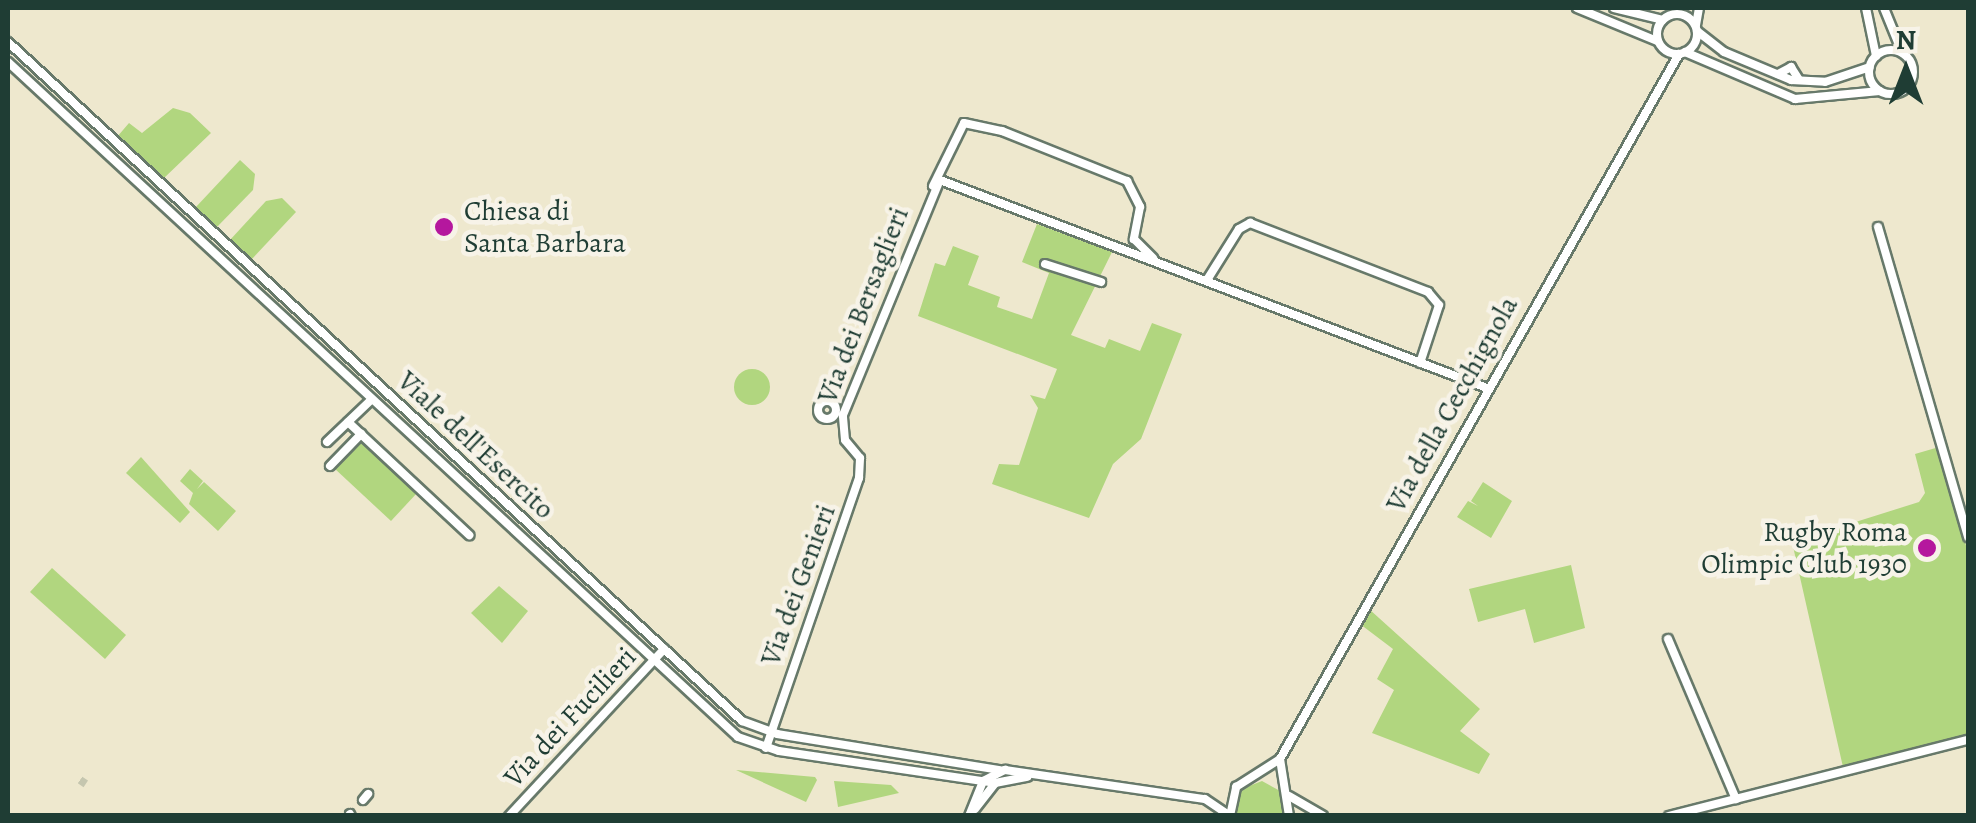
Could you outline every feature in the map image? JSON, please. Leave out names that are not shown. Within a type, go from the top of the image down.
[{"type":"street","points":[[1576,8],[1657,41],[1666,72]]},
{"type":"street","points":[[1614,8],[1664,20],[1697,8],[1696,28],[1682,53]]},
{"type":"street","points":[[1682,14],[1736,57],[1747,55],[1755,66],[1808,83],[1870,68],[1876,57],[1866,8]]},
{"type":"street","points":[[1663,51],[1710,63],[1795,99],[1880,91],[1896,94],[1910,83],[1913,67],[1902,52],[1884,8]]},
{"type":"street","points":[[1657,41],[1664,20]]},
{"type":"street","name":"Viale dell'Esercito","points":[[8,42],[739,718],[770,732],[1204,799]]},
{"type":"street","points":[[1876,57],[1902,52]]},
{"type":"street","name":"Via della Cecchignola","points":[[1204,799],[1234,791],[1280,759],[1666,72],[1682,53]]},
{"type":"street","name":"Viale dell'Esercito","points":[[8,62],[738,738],[766,748],[966,776]]},
{"type":"street","points":[[19,72],[28,62]]},
{"type":"street","points":[[1870,68],[1880,91]]},
{"type":"street","points":[[85,134],[95,122]]},
{"type":"street","name":"Via dei Bersaglieri","points":[[845,440],[843,415],[932,186],[964,123],[1002,131],[1127,182],[1140,207],[1134,240],[1156,260]]},
{"type":"street","name":"Via dei Bersaglieri","points":[[932,186],[953,182],[1487,388]]},
{"type":"street","points":[[177,220],[188,208]]},
{"type":"street","points":[[1207,280],[1240,229],[1250,223],[1428,292],[1439,305],[1420,363]]},
{"type":"street","points":[[1878,227],[1968,538]]},
{"type":"street","points":[[1045,264],[1100,282]]},
{"type":"street","points":[[241,279],[251,268]]},
{"type":"street","points":[[249,286],[260,275]]},
{"type":"street","points":[[272,308],[283,297]]},
{"type":"street","points":[[331,362],[341,350]]},
{"type":"street","points":[[326,442],[371,400]]},
{"type":"street","points":[[348,422],[469,535]]},
{"type":"street","points":[[408,434],[420,422]]},
{"type":"street","points":[[330,466],[360,434]]},
{"type":"street","name":"Via dei Genieri","points":[[766,748],[859,478],[860,458],[845,440]]},
{"type":"street","points":[[490,510],[506,502]]},
{"type":"street","points":[[622,631],[632,620]]},
{"type":"street","points":[[1668,640],[1736,799]]},
{"type":"street","name":"Via dei Fucilieri","points":[[510,816],[664,649]]},
{"type":"street","points":[[1669,816],[1968,740]]},
{"type":"street","points":[[1280,759],[1289,816]]},
{"type":"street","points":[[972,761],[966,776],[981,786],[1036,776]]},
{"type":"street","points":[[970,816],[1000,770]]},
{"type":"street","points":[[970,816],[981,786],[1000,770]]},
{"type":"street","points":[[1256,776],[1323,816]]},
{"type":"street","points":[[1204,799],[1230,816],[1234,791]]},
{"type":"green space","points":[[173,108],[190,113],[211,133],[163,179],[117,137],[129,123],[142,133]]},
{"type":"green space","points":[[240,160],[255,174],[253,190],[216,228],[195,208]]},
{"type":"green space","points":[[282,198],[296,212],[251,260],[230,240],[266,201]]},
{"type":"green space","points":[[1037,224],[1112,252],[1071,335],[1105,348],[1109,339],[1140,351],[1152,323],[1182,334],[1141,439],[1113,464],[1089,518],[992,484],[999,464],[1019,465],[1038,408],[1030,395],[1045,399],[1057,369],[918,316],[935,263],[945,266],[953,246],[979,256],[968,285],[1000,297],[997,307],[1032,319],[1049,273],[1022,262]]},
{"type":"green space","points":[[752,369],[765,374],[770,387],[765,400],[752,405],[739,400],[734,387],[739,374]]},
{"type":"green space","points":[[360,440],[417,493],[391,521],[334,468]]},
{"type":"green space","points":[[1939,447],[1968,553],[1968,736],[1843,767],[1792,542],[1919,502],[1925,493],[1915,454]]},
{"type":"green space","points":[[141,457],[190,512],[180,523],[126,473]]},
{"type":"green space","points":[[190,469],[203,481],[197,489],[204,482],[236,511],[218,531],[189,504],[193,493],[180,481]]},
{"type":"green space","points":[[1483,482],[1512,501],[1491,538],[1457,517],[1468,501],[1478,506],[1471,501]]},
{"type":"green space","points":[[1571,565],[1585,628],[1534,643],[1525,609],[1478,622],[1469,589]]},
{"type":"green space","points":[[52,568],[126,635],[105,659],[30,592]]},
{"type":"green space","points":[[499,586],[528,611],[502,643],[471,613]]},
{"type":"green space","points":[[1369,609],[1480,709],[1460,731],[1490,754],[1479,774],[1372,733],[1394,690],[1377,679],[1393,649],[1360,624]]},
{"type":"green space","points":[[736,770],[815,777],[817,780],[806,802]]},
{"type":"green space","points":[[834,781],[891,785],[899,793],[838,807]]},
{"type":"green space","points":[[1262,781],[1282,792],[1285,816],[1235,815],[1239,790]]},
{"type":"tunnel","points":[[80,780],[86,784]]},
{"type":"place","name":"Chiesa di Santa Barbara","points":[[444,227]]},
{"type":"place","name":"Rugby Roma Olimpic Club 1930","points":[[1927,548]]}]
